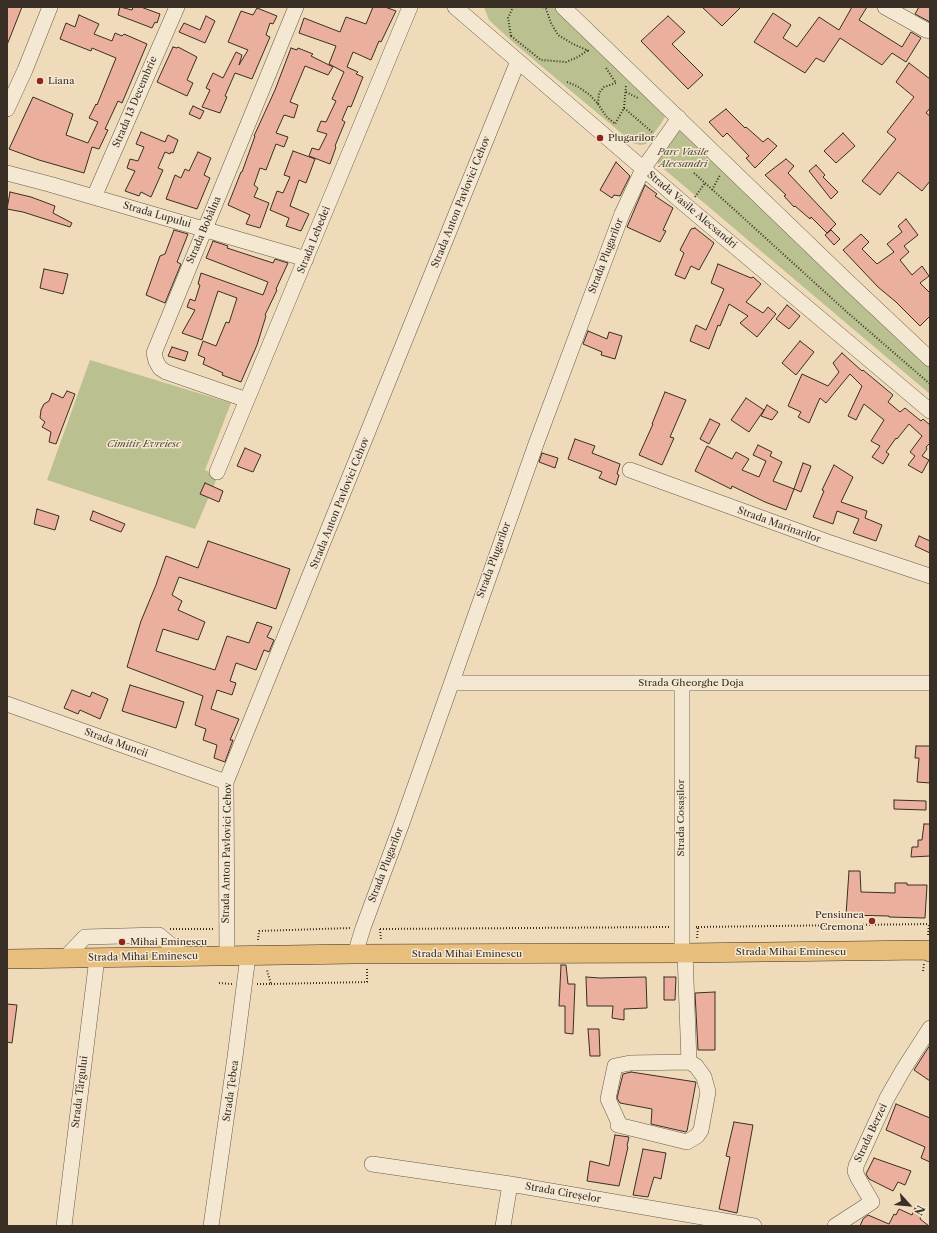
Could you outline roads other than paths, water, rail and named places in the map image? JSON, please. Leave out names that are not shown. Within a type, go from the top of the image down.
[{"type":"main road","name":"Strada Mihai Eminescu","points":[[7,959],[227,956],[253,950],[355,954],[684,953],[928,950]]},
{"type":"street","points":[[7,109],[25,70],[50,7]]},
{"type":"street","name":"Strada 13 Decembrie","points":[[94,197],[177,7]]},
{"type":"street","name":"Strada Bobâlna","points":[[247,400],[166,372],[160,368],[154,353],[296,7]]},
{"type":"street","name":"Strada Lebedei","points":[[217,472],[410,7]]},
{"type":"street","name":"Strada Vasile Alecsandri","points":[[454,7],[643,169],[930,411]]},
{"type":"street","points":[[564,7],[845,279],[930,358]]},
{"type":"street","points":[[885,7],[930,32]]},
{"type":"street","name":"Strada Anton Pavlovici Cehov","points":[[227,956],[225,865],[226,782],[518,61]]},
{"type":"street","name":"Strada Plugarilor","points":[[355,954],[538,437],[622,214],[643,169],[679,118]]},
{"type":"street","name":"Strada Lupului","points":[[7,173],[306,259]]},
{"type":"street","name":"Strada Marinarilor","points":[[630,470],[828,542],[930,576]]},
{"type":"street","name":"Strada Gheorghe Doja","points":[[452,682],[930,683]]},
{"type":"street","name":"Strada Cosașilor","points":[[682,683],[684,953],[689,1062]]},
{"type":"street","name":"Strada Muncii","points":[[7,704],[226,782]]},
{"type":"street","points":[[65,958],[85,937],[159,935],[185,957]]},
{"type":"street","name":"Strada Țebea","points":[[211,1226],[235,1057],[253,950]]},
{"type":"street","name":"Strada Târgului","points":[[64,1226],[97,958]]},
{"type":"street","name":"Strada Berzei","points":[[835,1226],[872,1202],[858,1178],[855,1170],[856,1166],[887,1098],[930,1028]]},
{"type":"street","points":[[689,1062],[696,1066],[704,1077],[708,1092],[701,1130],[697,1136],[687,1142],[618,1125],[618,1120],[608,1099],[615,1066],[630,1063],[689,1062]]},
{"type":"street","name":"Strada Cireșelor","points":[[372,1164],[510,1184],[754,1226]]},
{"type":"street","points":[[503,1226],[510,1184]]},
{"type":"place","name":"Liana","points":[[40,81]]},
{"type":"place","name":"Plugarilor","points":[[600,138]]},
{"type":"place","name":"Pensiunea Cremona","points":[[872,921]]},
{"type":"place","name":"Mihai Eminescu","points":[[122,942]]},
{"type":"park label","name":"Parc Vasile Alecsandri","points":[[683,158]]},
{"type":"park label","name":"Cimitir Evreiesc","points":[[144,444]]}]
